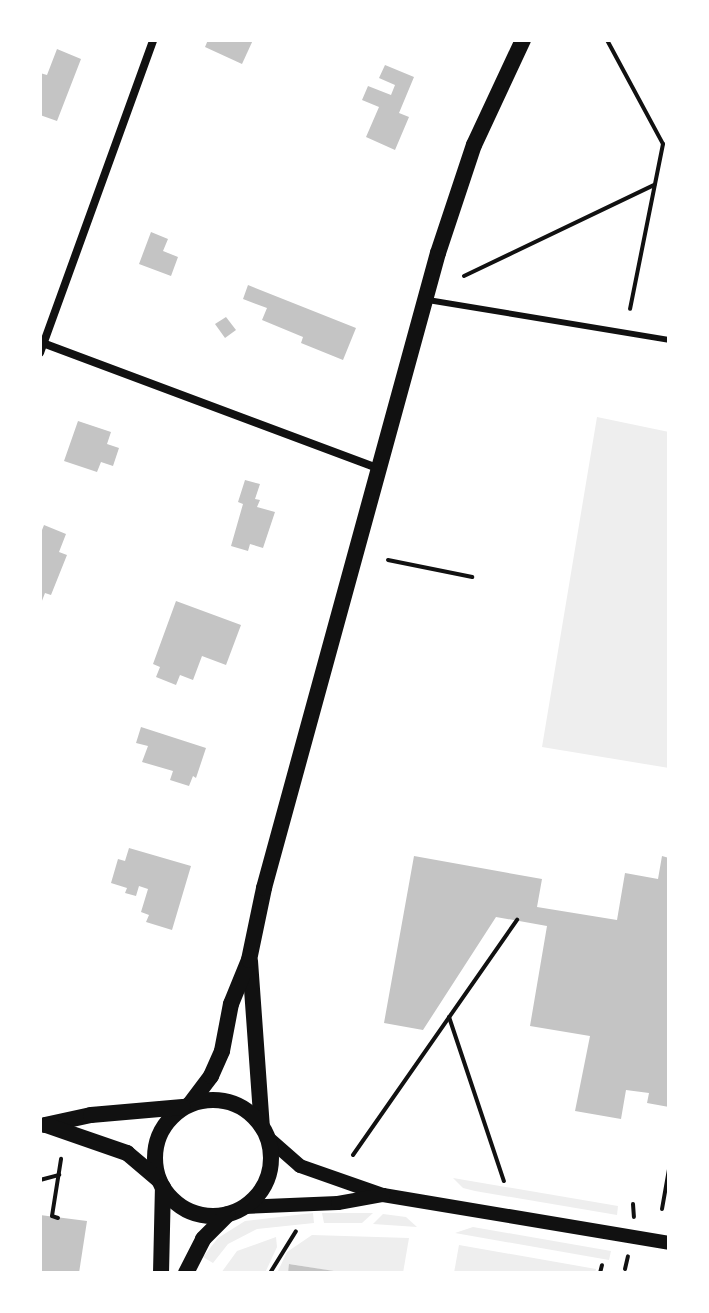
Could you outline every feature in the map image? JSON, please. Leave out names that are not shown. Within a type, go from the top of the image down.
[{"type":"main road","points":[[161,1273],[161,1184],[156,1144],[163,1127],[211,1076],[222,1051],[231,1004],[249,960],[264,888],[424,300],[474,145],[523,40]]},
{"type":"main road","points":[[43,1125],[127,1153],[185,1209],[201,1215],[228,1214],[245,1207],[260,1192],[269,1175],[271,1156],[265,1132],[249,960]]},
{"type":"main road","points":[[43,1125],[91,1115],[186,1106],[211,1099],[240,1106],[265,1132]]},
{"type":"main road","points":[[186,1273],[203,1239],[228,1214]]},
{"type":"street","points":[[40,353],[153,40]]},
{"type":"street","points":[[42,342],[377,468]]},
{"type":"street","points":[[265,1132],[300,1166],[383,1195],[669,1243]]},
{"type":"street","points":[[245,1207],[338,1203],[383,1195]]},
{"type":"lane","points":[[424,300],[669,340]]},
{"type":"path","points":[[607,40],[663,144],[630,309]]},
{"type":"path","points":[[464,276],[654,185]]},
{"type":"path","points":[[388,560],[472,577]]},
{"type":"path","points":[[353,1155],[517,920]]},
{"type":"path","points":[[449,1017],[504,1181]]},
{"type":"path","points":[[58,1218],[52,1216],[61,1159]]},
{"type":"path","points":[[662,1209],[669,1170]]},
{"type":"path","points":[[40,1180],[59,1175]]},
{"type":"path","points":[[633,1204],[634,1219]]},
{"type":"path","points":[[270,1273],[296,1231]]},
{"type":"path","points":[[625,1269],[628,1254]]},
{"type":"path","points":[[600,1273],[602,1265]]},
{"type":"shaded area","points":[[597,417],[669,432],[669,768],[542,747]]},
{"type":"shaded area","points":[[453,1178],[618,1206],[617,1215],[475,1191],[463,1188]]},
{"type":"shaded area","points":[[313,1213],[314,1223],[257,1229],[228,1244],[213,1263],[203,1257],[218,1238],[245,1221]]},
{"type":"shaded area","points":[[322,1213],[373,1213],[362,1223],[324,1223]]},
{"type":"shaded area","points":[[383,1214],[406,1217],[417,1227],[373,1224]]},
{"type":"shaded area","points":[[473,1227],[611,1251],[609,1260],[455,1233]]},
{"type":"shaded area","points":[[312,1235],[409,1238],[403,1273],[344,1273],[290,1264],[288,1273],[277,1273],[287,1252]]},
{"type":"shaded area","points":[[276,1237],[277,1247],[265,1273],[221,1273],[237,1251]]},
{"type":"shaded area","points":[[459,1245],[596,1269],[595,1273],[454,1273]]},
{"type":"building","points":[[208,40],[253,40],[242,64],[205,47]]},
{"type":"building","points":[[57,49],[81,59],[57,121],[40,115],[40,73],[47,75]]},
{"type":"building","points":[[385,65],[414,77],[399,113],[409,117],[395,150],[366,137],[379,107],[362,100],[368,86],[391,95],[395,85],[379,78]]},
{"type":"building","points":[[151,232],[168,239],[163,251],[178,257],[171,276],[139,264]]},
{"type":"building","points":[[248,285],[356,328],[343,360],[301,343],[303,337],[262,320],[267,308],[243,299]]},
{"type":"building","points":[[226,317],[236,330],[225,338],[215,324]]},
{"type":"building","points":[[78,421],[111,432],[107,444],[119,448],[113,466],[101,462],[97,472],[64,461]]},
{"type":"building","points":[[245,480],[260,484],[255,499],[260,500],[257,507],[275,512],[263,548],[250,544],[248,551],[231,546],[243,504],[238,502]]},
{"type":"building","points":[[44,525],[66,534],[59,552],[67,555],[51,595],[45,593],[40,606],[40,535]]},
{"type":"building","points":[[176,601],[241,625],[226,665],[202,656],[193,680],[180,675],[176,685],[156,677],[160,667],[153,664]]},
{"type":"building","points":[[141,727],[206,748],[196,778],[193,776],[189,786],[170,780],[173,771],[142,762],[148,746],[136,743]]},
{"type":"building","points":[[129,848],[191,866],[172,930],[146,922],[149,915],[141,912],[148,889],[139,886],[136,896],[125,893],[127,888],[111,883],[118,859],[125,861]]},
{"type":"building","points":[[414,856],[542,879],[537,907],[617,920],[625,873],[658,879],[662,856],[669,858],[669,1107],[647,1103],[649,1093],[626,1090],[621,1119],[575,1111],[590,1036],[530,1026],[547,926],[496,917],[423,1030],[384,1023]]},
{"type":"building","points":[[40,1215],[87,1221],[79,1273],[40,1273]]},
{"type":"building","points":[[289,1264],[334,1271],[334,1273],[288,1273]]}]
